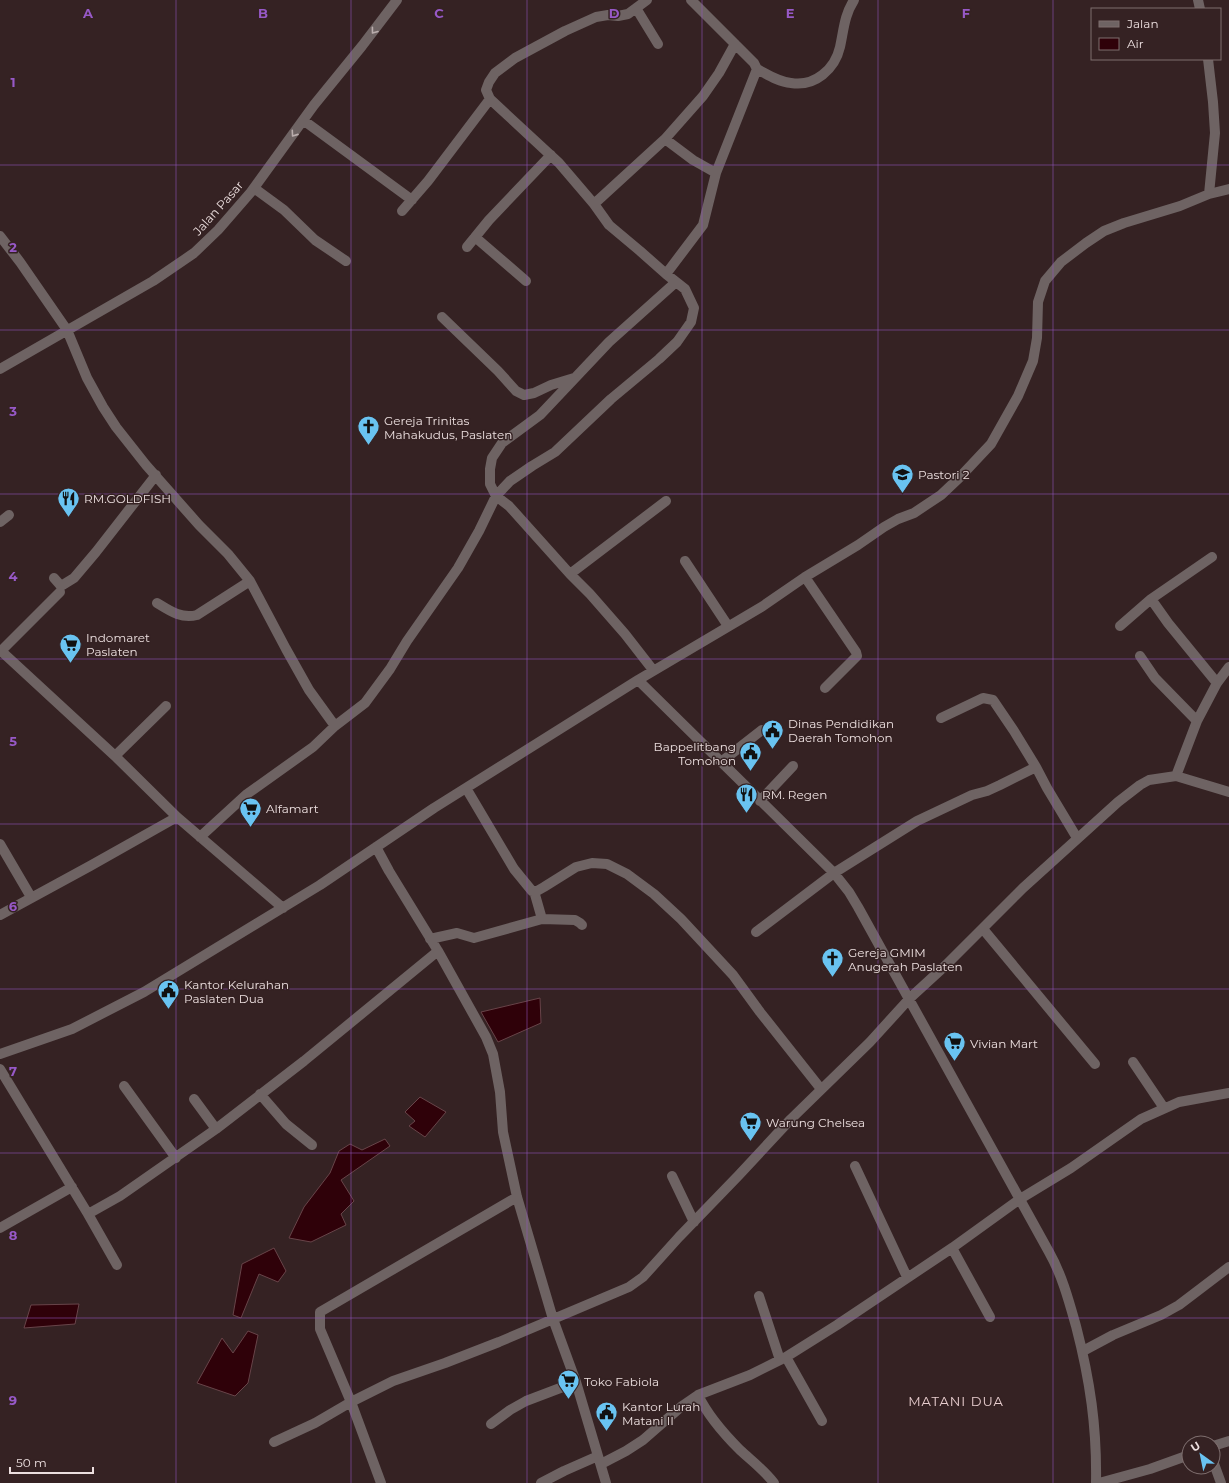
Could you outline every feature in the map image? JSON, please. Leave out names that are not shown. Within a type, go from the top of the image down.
[{"type":"street","name":"Jalan Pasar","points":[[0,369],[153,281],[194,253],[218,230],[254,188],[314,105],[397,0]]},
{"type":"street","points":[[200,836],[247,794],[313,747],[335,726],[365,703],[390,669],[407,641],[458,568],[479,531],[496,496],[510,481],[555,452],[611,399],[677,342],[691,322],[694,308],[685,289],[609,224],[594,204],[551,155],[490,99],[486,90],[488,82],[495,73],[515,58],[596,16],[618,16],[628,14],[647,0]]},
{"type":"street","points":[[693,1],[754,63],[757,69],[774,78],[797,84],[806,83],[816,79],[830,70],[836,61],[840,47],[847,10],[854,0]]},
{"type":"street","points":[[636,8],[658,44]]},
{"type":"street","points":[[594,204],[665,139],[703,96],[719,73],[735,44]]},
{"type":"street","points":[[1208,60],[1215,134],[1208,194]]},
{"type":"street","points":[[666,274],[703,225],[716,174],[757,69]]},
{"type":"street","points":[[402,211],[428,181],[490,99]]},
{"type":"street","points":[[303,120],[412,200]]},
{"type":"street","points":[[665,139],[716,174]]},
{"type":"street","points":[[467,247],[551,155]]},
{"type":"street","points":[[254,188],[284,210],[315,240],[346,261]]},
{"type":"street","points":[[0,1054],[72,1029],[144,992],[320,885],[466,788],[653,670],[763,606],[805,577],[858,545],[884,527],[898,519],[914,513],[941,495],[991,444],[1018,396],[1033,361],[1037,338],[1038,302],[1045,281],[1061,262],[1104,231],[1124,222],[1180,206],[1208,194],[1229,189]]},
{"type":"street","points":[[0,236],[67,330],[87,378],[116,427],[146,465],[199,525],[228,554],[250,581],[309,690],[335,726]]},
{"type":"street","points":[[475,237],[526,281]]},
{"type":"street","points":[[653,670],[625,634],[590,594],[509,506],[496,496],[490,484],[490,470],[492,458],[502,443],[550,406],[608,342],[676,282]]},
{"type":"street","points":[[442,318],[498,371],[516,391],[524,395],[534,393],[574,378]]},
{"type":"street","points":[[54,578],[61,586],[74,578],[106,540],[156,475]]},
{"type":"street","points":[[570,574],[666,501]]},
{"type":"street","points":[[0,522],[9,514]]},
{"type":"street","points":[[1120,626],[1151,599],[1212,557]]},
{"type":"street","points":[[685,561],[728,626]]},
{"type":"street","points":[[805,577],[856,652],[857,656],[825,688]]},
{"type":"street","points":[[157,603],[173,613],[190,617],[197,615],[250,581]]},
{"type":"street","points":[[60,592],[1,651],[115,756],[177,817],[282,908]]},
{"type":"street","points":[[1151,599],[1168,623],[1217,683]]},
{"type":"street","points":[[1140,656],[1155,678],[1197,721]]},
{"type":"street","points":[[1176,776],[1197,721],[1217,683],[1229,667]]},
{"type":"street","points":[[638,680],[834,873],[849,892],[858,907],[910,998],[948,1072],[1020,1199],[1052,1258],[1065,1288],[1083,1351],[1094,1414],[1098,1483],[1150,1469],[1181,1458]]},
{"type":"street","points":[[941,718],[983,698],[993,700],[1014,731],[1078,838]]},
{"type":"street","points":[[115,756],[166,706]]},
{"type":"street","points":[[722,762],[762,730]]},
{"type":"street","points":[[760,801],[793,766]]},
{"type":"street","points":[[756,932],[834,873],[918,821],[972,795],[987,791],[1036,767]]},
{"type":"street","points":[[274,1442],[315,1423],[350,1402],[392,1381],[445,1363],[628,1287],[642,1277],[821,1089],[870,1042],[910,998],[983,929],[1023,888],[1098,819],[1140,785],[1149,780],[1176,776],[1229,792]]},
{"type":"street","points":[[466,788],[514,869],[524,883],[532,891],[534,891],[542,919]]},
{"type":"street","points":[[0,915],[177,817]]},
{"type":"street","points":[[0,844],[31,897]]},
{"type":"street","points":[[376,847],[438,951],[486,1037],[493,1054],[500,1092],[503,1132],[517,1197],[553,1319],[576,1382],[606,1483]]},
{"type":"street","points":[[534,891],[544,887],[576,867],[592,863],[607,864],[628,874],[654,894],[681,919],[733,975],[760,1012],[821,1089]]},
{"type":"street","points":[[430,939],[457,933],[474,938],[542,919],[575,920],[580,922],[582,925]]},
{"type":"street","points":[[983,929],[1095,1064]]},
{"type":"street","points":[[88,1214],[120,1196],[216,1129],[304,1061],[438,951]]},
{"type":"street","points":[[1132,1062],[1164,1108]]},
{"type":"street","points":[[0,1068],[117,1265]]},
{"type":"street","points":[[124,1086],[176,1158]]},
{"type":"street","points":[[541,1483],[564,1470],[626,1451],[643,1440],[682,1406],[698,1395],[750,1375],[783,1358],[837,1325],[952,1248],[1020,1199],[1071,1168],[1141,1119],[1179,1102],[1229,1093]]},
{"type":"street","points":[[260,1094],[286,1124],[312,1145]]},
{"type":"street","points":[[194,1099],[216,1129]]},
{"type":"street","points":[[855,1166],[907,1277]]},
{"type":"street","points":[[672,1176],[694,1222]]},
{"type":"street","points":[[0,1228],[72,1187]]},
{"type":"street","points":[[381,1483],[320,1329],[320,1312],[517,1197]]},
{"type":"street","points":[[952,1248],[990,1317]]},
{"type":"street","points":[[1083,1351],[1113,1335],[1161,1315],[1179,1305],[1229,1267]]},
{"type":"street","points":[[759,1296],[783,1358],[822,1421]]},
{"type":"street","points":[[491,1424],[510,1410],[526,1401],[576,1382]]},
{"type":"street","points":[[698,1395],[703,1406],[721,1429],[767,1474],[774,1483]]},
{"type":"water","points":[[540,998],[541,1023],[498,1042],[481,1012]]},
{"type":"water","points":[[420,1097],[446,1112],[425,1137],[409,1126],[415,1121],[405,1112]]},
{"type":"water","points":[[385,1139],[390,1146],[341,1180],[354,1201],[341,1214],[346,1225],[311,1242],[289,1238],[304,1207],[330,1173],[339,1151],[350,1144],[362,1150]]},
{"type":"water","points":[[274,1248],[286,1271],[278,1282],[259,1274],[241,1318],[233,1315],[242,1264]]},
{"type":"water","points":[[79,1304],[75,1324],[24,1328],[31,1305]]},
{"type":"water","points":[[248,1331],[258,1335],[248,1383],[235,1396],[197,1383],[222,1338],[233,1353]]},
{"type":"place","name":"Gereja Trinitas Mahakudus, Paslaten","points":[[369,446]]},
{"type":"place","name":"Pastori 2","points":[[902,494]]},
{"type":"place","name":"RM.GOLDFISH","points":[[69,518]]},
{"type":"place","name":"Indomaret Paslaten","points":[[71,664]]},
{"type":"place","name":"Dinas Pendidikan Daerah Tomohon","points":[[773,750]]},
{"type":"place","name":"Bappelitbang Tomohon","points":[[751,772]]},
{"type":"place","name":"RM. Regen","points":[[747,814]]},
{"type":"place","name":"Alfamart","points":[[250,828]]},
{"type":"place","name":"Gereja GMIM Anugerah Paslaten","points":[[833,978]]},
{"type":"place","name":"Kantor Kelurahan Paslaten Dua","points":[[168,1010]]},
{"type":"place","name":"Vivian Mart","points":[[954,1062]]},
{"type":"place","name":"Warung Chelsea","points":[[750,1142]]},
{"type":"place","name":"Toko Fabiola","points":[[569,1400]]},
{"type":"place","name":"Kantor Lurah Matani II","points":[[607,1432]]},
{"type":"district","name":"MATANI DUA","points":[[956,1401]]}]
